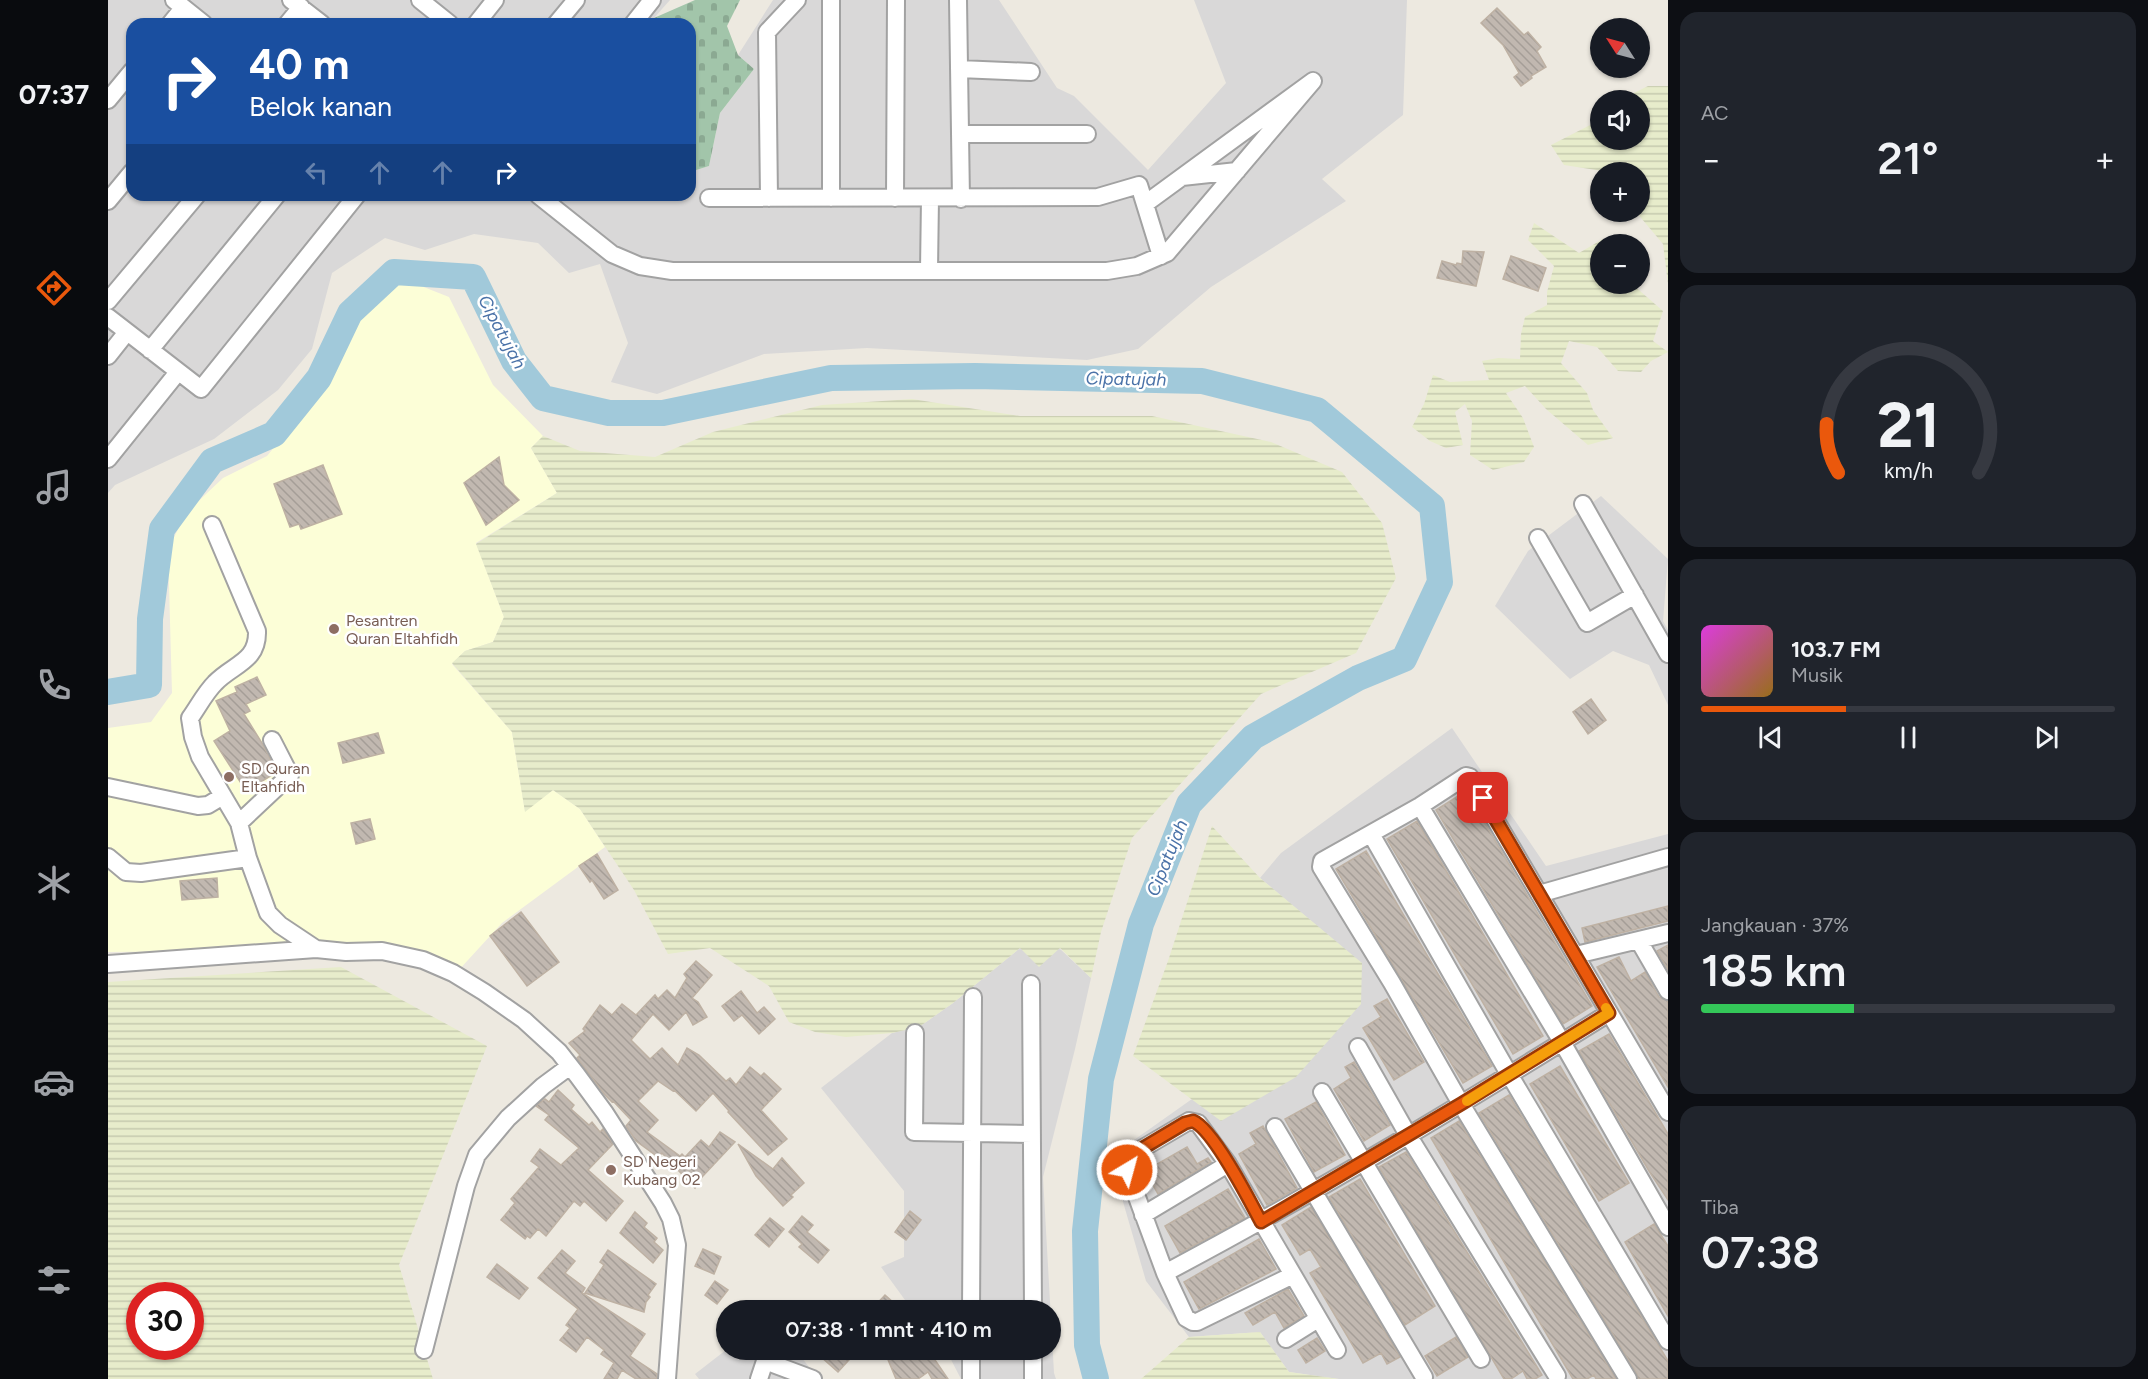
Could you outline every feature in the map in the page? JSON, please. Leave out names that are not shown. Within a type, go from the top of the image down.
[{"type":"street","points":[[420,0],[437,18]]},
{"type":"street","points":[[481,18],[495,0]]},
{"type":"street","points":[[561,18],[576,0]]},
{"type":"street","points":[[638,18],[652,0]]},
{"type":"street","points":[[769,198],[767,32],[797,0]]},
{"type":"street","points":[[831,0],[831,198]]},
{"type":"street","points":[[895,198],[896,0]]},
{"type":"street","points":[[958,0],[961,198]]},
{"type":"street","points":[[173,18],[179,4],[196,18]]},
{"type":"street","points":[[290,18],[296,4],[314,18]]},
{"type":"street","points":[[959,69],[1031,72]]},
{"type":"street","points":[[108,100],[126,78]]},
{"type":"street","points":[[546,201],[612,254],[640,266],[672,271],[1107,271],[1137,266],[1167,253],[1313,81],[1145,204]]},
{"type":"street","points":[[960,134],[1087,134]]},
{"type":"street","points":[[1181,177],[1237,171]]},
{"type":"street","points":[[108,201],[126,179]]},
{"type":"street","points":[[709,198],[1098,197],[1139,185],[1161,256]]},
{"type":"street","points":[[929,270],[930,198]]},
{"type":"street","points":[[108,301],[192,201]]},
{"type":"street","points":[[150,350],[272,201]]},
{"type":"street","points":[[108,317],[201,389],[352,201]]},
{"type":"street","points":[[108,356],[127,332]]},
{"type":"street","points":[[108,459],[178,372]]},
{"type":"street","points":[[1582,504],[1668,654]]},
{"type":"street","points":[[212,525],[257,631],[258,644],[250,657],[214,683],[190,718],[193,737],[200,758],[239,823],[248,858],[268,914],[280,925],[316,949]]},
{"type":"street","points":[[1538,538],[1587,623],[1635,595]]},
{"type":"street","points":[[239,823],[290,775],[272,740]]},
{"type":"street","points":[[1628,1379],[1461,1104],[1392,983],[1321,867],[1322,861],[1420,806],[1466,776],[1470,777],[1668,1112]]},
{"type":"street","points":[[108,787],[198,806],[208,805],[223,796]]},
{"type":"street","points":[[1420,806],[1562,1042],[1668,1227]]},
{"type":"street","points":[[1371,834],[1509,1074],[1668,1341]]},
{"type":"street","points":[[108,857],[126,872],[141,873],[248,858]]},
{"type":"street","points":[[1539,894],[1668,857]]},
{"type":"street","points":[[1576,955],[1668,933]]},
{"type":"street","points":[[1639,941],[1668,991]]},
{"type":"street","points":[[108,964],[316,949],[391,952],[423,960],[453,974],[524,1020],[543,1035],[570,1066],[605,1113],[671,1219],[677,1245],[677,1266],[668,1379]]},
{"type":"street","points":[[1031,984],[1033,1300]]},
{"type":"street","points":[[971,1300],[973,997]]},
{"type":"street","points":[[1165,1273],[1261,1222],[1364,1162],[1609,1013]]},
{"type":"street","points":[[915,1033],[914,1132],[1032,1134]]},
{"type":"street","points":[[1358,1047],[1408,1135],[1557,1376]]},
{"type":"street","points":[[424,1350],[466,1186],[477,1155],[508,1118],[543,1086],[570,1066]]},
{"type":"street","points":[[1322,1092],[1481,1359]]},
{"type":"street","points":[[1293,1275],[1197,1322],[1185,1318],[1165,1273],[1127,1170],[1133,1154],[1185,1123],[1193,1121],[1198,1123],[1228,1164],[1261,1222],[1293,1275],[1336,1350]]},
{"type":"street","points":[[1275,1127],[1424,1377]]},
{"type":"street","points":[[1143,1215],[1228,1164]]},
{"type":"street","points":[[1286,1339],[1318,1319]]},
{"type":"street","points":[[971,1360],[971,1379]]},
{"type":"street","points":[[1033,1360],[1033,1379]]},
{"type":"street","points":[[759,1379],[765,1361],[813,1379]]},
{"type":"shaded area","points":[[108,0],[670,0],[654,18],[126,18],[126,201],[696,201],[696,170],[709,166],[720,113],[754,69],[738,55],[773,0],[999,0],[1057,88],[1074,96],[1148,170],[1226,83],[1194,0],[1407,0],[1403,115],[1322,179],[1346,201],[1211,287],[1138,349],[1087,360],[867,348],[764,354],[657,394],[611,382],[628,343],[600,264],[569,273],[538,243],[474,234],[425,250],[385,238],[332,273],[312,349],[278,390],[214,439],[115,485],[108,493]]},
{"type":"shaded area","points":[[1648,86],[1668,86],[1668,284],[1663,244],[1644,222],[1650,222],[1650,162],[1590,162],[1590,169],[1564,165],[1551,145],[1590,125],[1590,150],[1650,150],[1650,90],[1640,90]]},
{"type":"shaded area","points":[[1534,223],[1579,253],[1590,247],[1590,294],[1643,294],[1663,311],[1653,341],[1668,352],[1651,361],[1641,372],[1618,371],[1597,347],[1569,341],[1561,363],[1587,393],[1593,410],[1613,438],[1588,445],[1546,409],[1525,386],[1506,393],[1523,418],[1534,447],[1524,462],[1493,470],[1470,455],[1472,421],[1465,404],[1455,412],[1463,445],[1446,448],[1430,441],[1412,427],[1424,404],[1433,375],[1450,382],[1489,380],[1482,361],[1498,358],[1520,359],[1521,334],[1525,317],[1547,305],[1547,292],[1554,266],[1528,240]]},
{"type":"shaded area","name":"Pesantren Quran Eltahfidh","points":[[411,282],[449,297],[493,385],[543,436],[531,448],[557,493],[476,543],[504,617],[493,642],[465,651],[452,664],[512,732],[525,811],[553,790],[580,809],[605,847],[502,923],[457,972],[394,949],[108,952],[108,728],[151,722],[172,693],[168,549],[187,512],[223,478],[267,456],[333,375],[357,305],[375,290]]},
{"type":"shaded area","points":[[912,399],[1020,416],[1152,416],[1271,442],[1342,472],[1382,523],[1396,578],[1356,653],[1261,694],[1132,838],[1101,932],[1091,978],[1060,948],[1039,967],[1020,948],[953,1003],[919,1027],[892,1033],[846,1037],[815,1032],[789,1022],[769,986],[710,948],[668,954],[634,890],[580,809],[553,790],[525,812],[512,732],[452,663],[465,651],[493,642],[504,617],[476,544],[557,493],[531,448],[543,436],[580,451],[655,457],[713,432],[822,405]]},
{"type":"shaded area","points":[[1601,496],[1668,559],[1663,621],[1668,630],[1668,705],[1649,665],[1613,651],[1570,679],[1495,606],[1528,551]]},
{"type":"shaded area","points":[[1452,728],[1546,866],[1668,834],[1668,1379],[1339,1379],[1289,1372],[1260,1332],[1189,1337],[1146,1281],[1110,1157],[1192,1099],[1221,1120],[1361,963],[1260,878],[1281,853]]},
{"type":"shaded area","points":[[1212,826],[1260,878],[1362,963],[1361,1004],[1296,1077],[1221,1121],[1133,1056],[1168,961]]},
{"type":"shaded area","points":[[1020,948],[1059,948],[1091,978],[1043,1177],[1050,1300],[905,1300],[881,1267],[904,1257],[904,1191],[821,1088],[892,1033],[919,1027],[953,1003]]},
{"type":"shaded area","points":[[341,967],[487,1046],[399,1265],[433,1379],[108,1379],[108,982]]},
{"type":"shaded area","points":[[1260,1332],[1289,1372],[1339,1379],[1141,1379],[1189,1337]]},
{"type":"shaded area","points":[[716,1358],[716,1360],[804,1360],[818,1379],[699,1379],[695,1374]]},
{"type":"shaded area","points":[[951,1360],[1053,1360],[1056,1379],[961,1379]]},
{"type":"green space","points":[[695,0],[740,0],[727,26],[738,55],[754,69],[720,113],[709,166],[696,170],[696,18],[654,18]]},
{"type":"building","points":[[1497,8],[1524,35],[1528,32],[1541,47],[1537,51],[1546,67],[1531,76],[1532,78],[1521,86],[1514,77],[1519,73],[1503,45],[1481,23]]},
{"type":"building","points":[[1463,251],[1484,252],[1476,286],[1437,278],[1442,261],[1456,265],[1457,263],[1462,264]]},
{"type":"building","points":[[1511,256],[1546,268],[1538,291],[1503,279]]},
{"type":"building","points":[[499,457],[504,485],[519,500],[486,525],[464,483]]},
{"type":"building","points":[[323,465],[342,514],[301,529],[299,524],[290,527],[274,484]]},
{"type":"building","points":[[257,677],[266,695],[246,704],[250,711],[244,714],[277,772],[246,791],[214,741],[230,731],[216,701],[237,692],[235,687]]},
{"type":"building","points":[[1591,699],[1606,720],[1588,734],[1573,712]]},
{"type":"building","points":[[378,733],[384,753],[343,763],[338,743]]},
{"type":"building","points":[[1466,791],[1592,1006],[1563,1024],[1436,810]]},
{"type":"building","points":[[370,819],[375,839],[356,844],[351,823]]},
{"type":"building","points":[[1417,821],[1543,1036],[1513,1054],[1387,839]]},
{"type":"building","points":[[1366,851],[1492,1066],[1463,1083],[1336,869]]},
{"type":"building","points":[[597,854],[618,890],[604,899],[592,880],[590,882],[579,866]]},
{"type":"building","points":[[217,878],[218,897],[182,900],[180,881]]},
{"type":"building","points":[[1668,906],[1668,921],[1585,942],[1582,928]]},
{"type":"building","points":[[521,912],[559,962],[527,986],[490,936]]},
{"type":"building","points":[[1668,945],[1668,970],[1657,951]]},
{"type":"building","points":[[1619,957],[1631,981],[1645,972],[1659,997],[1668,1001],[1668,1087],[1597,967]]},
{"type":"building","points":[[696,961],[712,975],[692,998],[698,1002],[707,1017],[693,1025],[686,1012],[669,1030],[653,1014],[631,1040],[650,1059],[662,1048],[678,1065],[687,1048],[699,1055],[726,1081],[730,1078],[736,1085],[750,1067],[761,1076],[764,1073],[781,1089],[761,1110],[787,1139],[768,1155],[713,1093],[696,1111],[674,1090],[658,1081],[638,1101],[658,1120],[647,1132],[680,1156],[682,1154],[685,1157],[701,1140],[709,1147],[720,1132],[735,1142],[702,1177],[695,1188],[662,1153],[658,1157],[636,1141],[626,1126],[631,1120],[605,1095],[577,1058],[580,1055],[569,1043],[585,1031],[583,1029],[600,1005],[612,1015],[622,1004],[636,1015],[655,995],[658,999],[667,990],[675,998],[687,978],[684,974]]},
{"type":"building","points":[[741,991],[757,1013],[764,1007],[775,1019],[759,1034],[742,1015],[734,1021],[722,1006]]},
{"type":"building","points":[[1387,999],[1424,1062],[1394,1080],[1363,1028],[1381,1017],[1374,1006]]},
{"type":"building","points":[[1609,1034],[1668,1134],[1668,1200],[1579,1051]]},
{"type":"building","points":[[1354,1062],[1390,1125],[1364,1141],[1334,1089],[1351,1078],[1345,1067]]},
{"type":"building","points":[[1560,1066],[1629,1183],[1599,1201],[1530,1084]]},
{"type":"building","points":[[558,1090],[574,1105],[571,1109],[589,1125],[592,1122],[600,1132],[603,1129],[613,1144],[588,1170],[623,1201],[606,1221],[584,1201],[580,1206],[574,1201],[546,1236],[538,1229],[530,1238],[527,1236],[525,1239],[501,1220],[515,1203],[511,1199],[539,1167],[531,1161],[540,1149],[561,1165],[579,1148],[545,1120],[549,1115],[536,1106],[545,1099],[549,1102]]},
{"type":"building","points":[[1509,1095],[1668,1361],[1668,1379],[1638,1379],[1479,1113]]},
{"type":"building","points":[[1316,1102],[1345,1155],[1314,1172],[1285,1119]]},
{"type":"building","points":[[1459,1121],[1616,1379],[1596,1379],[1594,1375],[1587,1379],[1573,1379],[1431,1138]]},
{"type":"building","points":[[1263,1126],[1297,1188],[1267,1205],[1239,1154],[1256,1144],[1250,1133]]},
{"type":"building","points":[[738,1144],[773,1169],[782,1158],[804,1183],[783,1206],[756,1176]]},
{"type":"building","points":[[1187,1147],[1197,1164],[1208,1158],[1211,1162],[1158,1194],[1145,1171]]},
{"type":"building","points":[[1406,1152],[1542,1375],[1535,1379],[1527,1379],[1523,1371],[1511,1379],[1504,1379],[1379,1167]]},
{"type":"building","points":[[1360,1179],[1435,1306],[1405,1325],[1329,1197]]},
{"type":"building","points":[[1228,1189],[1245,1218],[1180,1253],[1165,1226]]},
{"type":"building","points":[[1311,1207],[1400,1357],[1387,1364],[1381,1353],[1363,1363],[1310,1273],[1321,1267],[1310,1249],[1300,1255],[1282,1225]]},
{"type":"building","points":[[910,1211],[921,1220],[906,1240],[895,1232]]},
{"type":"building","points":[[635,1212],[647,1223],[644,1227],[657,1238],[654,1242],[663,1250],[653,1263],[620,1233]]},
{"type":"building","points":[[802,1216],[813,1225],[807,1232],[829,1250],[818,1263],[799,1247],[802,1244],[789,1232]]},
{"type":"building","points":[[770,1218],[784,1229],[769,1247],[755,1235]]},
{"type":"building","points":[[1654,1224],[1668,1246],[1668,1316],[1625,1242]]},
{"type":"building","points":[[1259,1239],[1276,1269],[1199,1309],[1184,1282]]},
{"type":"building","points":[[703,1249],[721,1257],[714,1274],[695,1266]]},
{"type":"building","points":[[562,1250],[575,1261],[565,1273],[585,1288],[582,1293],[645,1334],[630,1356],[657,1374],[657,1379],[636,1379],[622,1370],[617,1379],[604,1379],[614,1363],[601,1354],[604,1350],[587,1337],[576,1352],[560,1340],[570,1328],[566,1325],[578,1309],[538,1278]]},
{"type":"building","points":[[608,1250],[656,1284],[648,1295],[650,1297],[646,1302],[644,1312],[585,1293],[604,1265],[600,1262]]},
{"type":"building","points":[[497,1264],[528,1288],[519,1299],[487,1277]]},
{"type":"building","points":[[715,1281],[728,1290],[720,1300],[716,1300],[716,1303],[705,1295]]},
{"type":"building","points":[[1288,1289],[1304,1316],[1284,1328],[1275,1312],[1253,1325],[1245,1313]]},
{"type":"building","points":[[885,1295],[891,1300],[880,1300]]},
{"type":"building","points":[[1456,1337],[1468,1357],[1437,1376],[1425,1356]]},
{"type":"building","points":[[1317,1338],[1325,1351],[1306,1363],[1298,1350]]},
{"type":"building","points":[[824,1360],[849,1360],[838,1372]]},
{"type":"building","points":[[888,1360],[935,1360],[948,1379],[932,1379],[928,1372],[918,1379],[896,1379]]},
{"type":"waterway","name":"Cipatujah","points":[[108,692],[149,685],[150,619],[162,529],[212,461],[274,434],[319,378],[350,313],[394,272],[473,277],[514,361],[543,398],[609,413],[663,413],[831,378],[975,376],[1202,381],[1317,410],[1432,506],[1440,582],[1404,659],[1358,678],[1253,737],[1189,804],[1141,924],[1101,1079],[1085,1231],[1087,1345],[1096,1379]]},
{"type":"slow traffic","points":[[1467,1101],[1609,1013],[1606,1008]]},
{"type":"place","name":"Pesantren Quran Eltahfidh","points":[[334,629]]},
{"type":"place","name":"SD Quran Eltahfidh","points":[[229,777]]},
{"type":"place","name":"SD Negeri Kubang 02","points":[[611,1170]]},
{"type":"route","points":[[1127,1170],[1133,1154],[1185,1123],[1193,1121],[1202,1127],[1239,1180],[1261,1222],[1461,1104],[1609,1013],[1483,798]]}]
